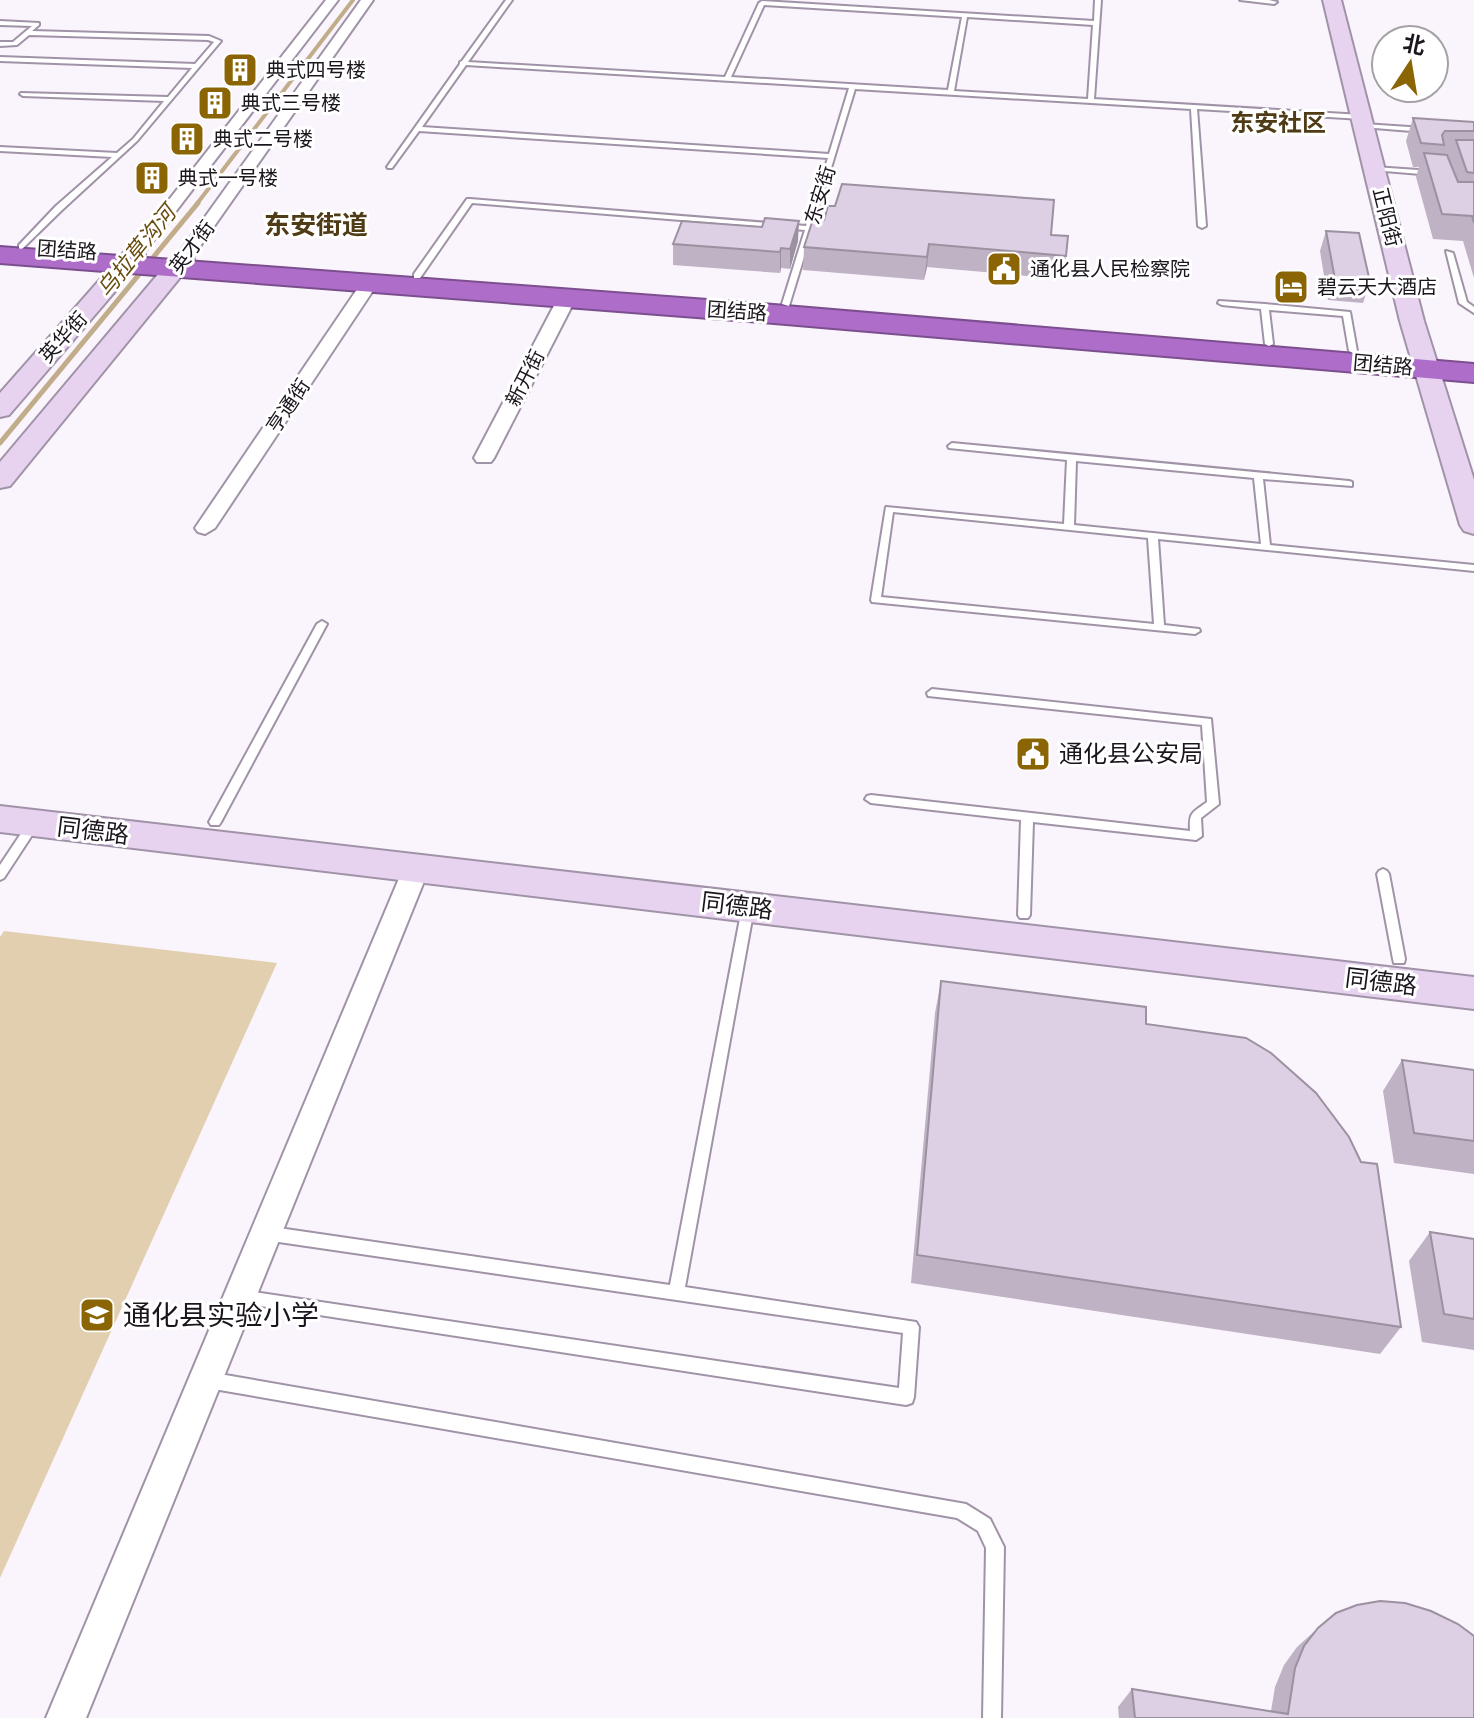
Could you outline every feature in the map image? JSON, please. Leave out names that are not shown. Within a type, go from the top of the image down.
[{"type":"highway","name":"团结路","points":[[7,249],[370,283],[1425,363],[1474,361]]},
{"type":"highway","name":"团结路","points":[[180,264],[417,276],[1353,351],[1474,373]]},
{"type":"main road","name":"正阳街","points":[[1332,0],[1425,363],[1474,525]]},
{"type":"main road","name":"英华街","points":[[0,409],[130,260]]},
{"type":"main road","name":"英才街","points":[[0,480],[180,264]]},
{"type":"main road","name":"同德路","points":[[0,797],[1474,968]]},
{"type":"main road","name":"同德路","points":[[17,821],[1474,993]]},
{"type":"street","name":"英华街","points":[[130,260],[332,0]]},
{"type":"street","name":"英才街","points":[[180,264],[367,0]]},
{"type":"street","name":"亨通街","points":[[205,528],[370,283]]},
{"type":"street","name":"新开街","points":[[484,458],[567,298]]},
{"type":"street","points":[[66,1718],[416,869]]},
{"type":"lane","points":[[390,167],[509,0]]},
{"type":"lane","points":[[752,0],[762,3],[858,4],[1097,23]]},
{"type":"lane","points":[[1091,99],[1098,0]]},
{"type":"lane","points":[[1243,0],[1274,2]]},
{"type":"lane","points":[[728,78],[762,3]]},
{"type":"lane","points":[[951,91],[965,14]]},
{"type":"lane","points":[[0,23],[37,24],[15,44],[0,44]]},
{"type":"lane","points":[[7,249],[119,155],[218,41],[209,38],[27,33]]},
{"type":"lane","points":[[0,56],[10,44]]},
{"type":"lane","points":[[0,56],[197,66]]},
{"type":"lane","points":[[462,63],[1194,106],[1427,130]]},
{"type":"lane","name":"东安街","points":[[786,304],[853,86]]},
{"type":"lane","points":[[23,94],[170,99]]},
{"type":"lane","points":[[1194,106],[1202,226]]},
{"type":"lane","points":[[417,129],[832,156]]},
{"type":"lane","points":[[0,149],[119,155]]},
{"type":"lane","points":[[1374,169],[1444,174]]},
{"type":"lane","points":[[818,199],[834,200]]},
{"type":"lane","points":[[417,276],[470,201],[810,228]]},
{"type":"lane","points":[[1449,253],[1463,303],[1474,311]]},
{"type":"lane","points":[[1222,303],[1347,314],[1353,351]]},
{"type":"lane","points":[[1265,306],[1269,344]]},
{"type":"lane","points":[[952,446],[1349,484]]},
{"type":"lane","points":[[1069,528],[1072,457]]},
{"type":"lane","points":[[1258,475],[1266,548]]},
{"type":"lane","points":[[1195,631],[876,600],[889,509],[1474,568]]},
{"type":"lane","points":[[1153,536],[1159,627]]},
{"type":"lane","points":[[215,822],[322,624]]},
{"type":"lane","points":[[871,799],[1196,836],[1195,816],[1213,804],[1207,722],[932,693]]},
{"type":"lane","points":[[1024,915],[1027,816]]},
{"type":"lane","points":[[0,875],[17,821]]},
{"type":"lane","points":[[1383,874],[1399,959]]},
{"type":"lane","points":[[676,1293],[748,908]]},
{"type":"lane","points":[[240,1297],[906,1397],[911,1327],[265,1233]]},
{"type":"lane","points":[[205,1380],[960,1510],[984,1525],[995,1547],[992,1718]]},
{"type":"shaded area","points":[[4,931],[277,963],[0,1578],[0,937]]},
{"type":"building","points":[[1413,118],[1474,122],[1474,131],[1445,131],[1442,135],[1444,145],[1421,143]]},
{"type":"building","points":[[1456,140],[1474,140],[1474,173],[1467,172]]},
{"type":"building","points":[[1424,153],[1447,155],[1458,182],[1474,182],[1474,223],[1472,216],[1442,214]]},
{"type":"building","points":[[842,184],[1054,200],[1051,235],[1068,236],[1066,256],[929,244],[927,257],[804,247],[813,219],[824,220],[828,206],[835,206]]},
{"type":"building","points":[[765,218],[799,221],[790,249],[781,248],[780,252],[673,244],[682,221],[762,227]]},
{"type":"building","points":[[1326,231],[1359,233],[1370,282],[1335,279]]},
{"type":"building","points":[[941,981],[1146,1007],[1146,1024],[1246,1038],[1271,1053],[1316,1093],[1349,1137],[1361,1162],[1377,1164],[1401,1327],[917,1255]]},
{"type":"building","points":[[1402,1060],[1474,1070],[1474,1141],[1414,1133]]},
{"type":"building","points":[[1430,1232],[1474,1239],[1474,1319],[1444,1314]]},
{"type":"building","points":[[1380,1601],[1405,1603],[1431,1611],[1474,1636],[1474,1718],[1135,1718],[1132,1689],[1288,1714],[1295,1668],[1304,1646],[1318,1628],[1336,1613]]},
{"type":"waterway","name":"乌拉草沟河","points":[[196,205],[353,0]]},
{"type":"waterway","name":"乌拉草沟河","points":[[0,443],[198,203]]},
{"type":"place","name":"典式四号楼","points":[[240,70]]},
{"type":"place","name":"典式三号楼","points":[[215,103]]},
{"type":"place","name":"典式二号楼","points":[[187,139]]},
{"type":"place","name":"典式一号楼","points":[[152,178]]},
{"type":"place","name":"通化县人民检察院","points":[[1004,269]]},
{"type":"place","name":"碧云天大酒店","points":[[1291,287]]},
{"type":"place","name":"通化县公安局","points":[[1033,754]]},
{"type":"place","name":"通化县实验小学","points":[[97,1315]]},
{"type":"district","name":"东安社区","points":[[1278,123]]},
{"type":"district","name":"东安街道","points":[[316,225]]}]
